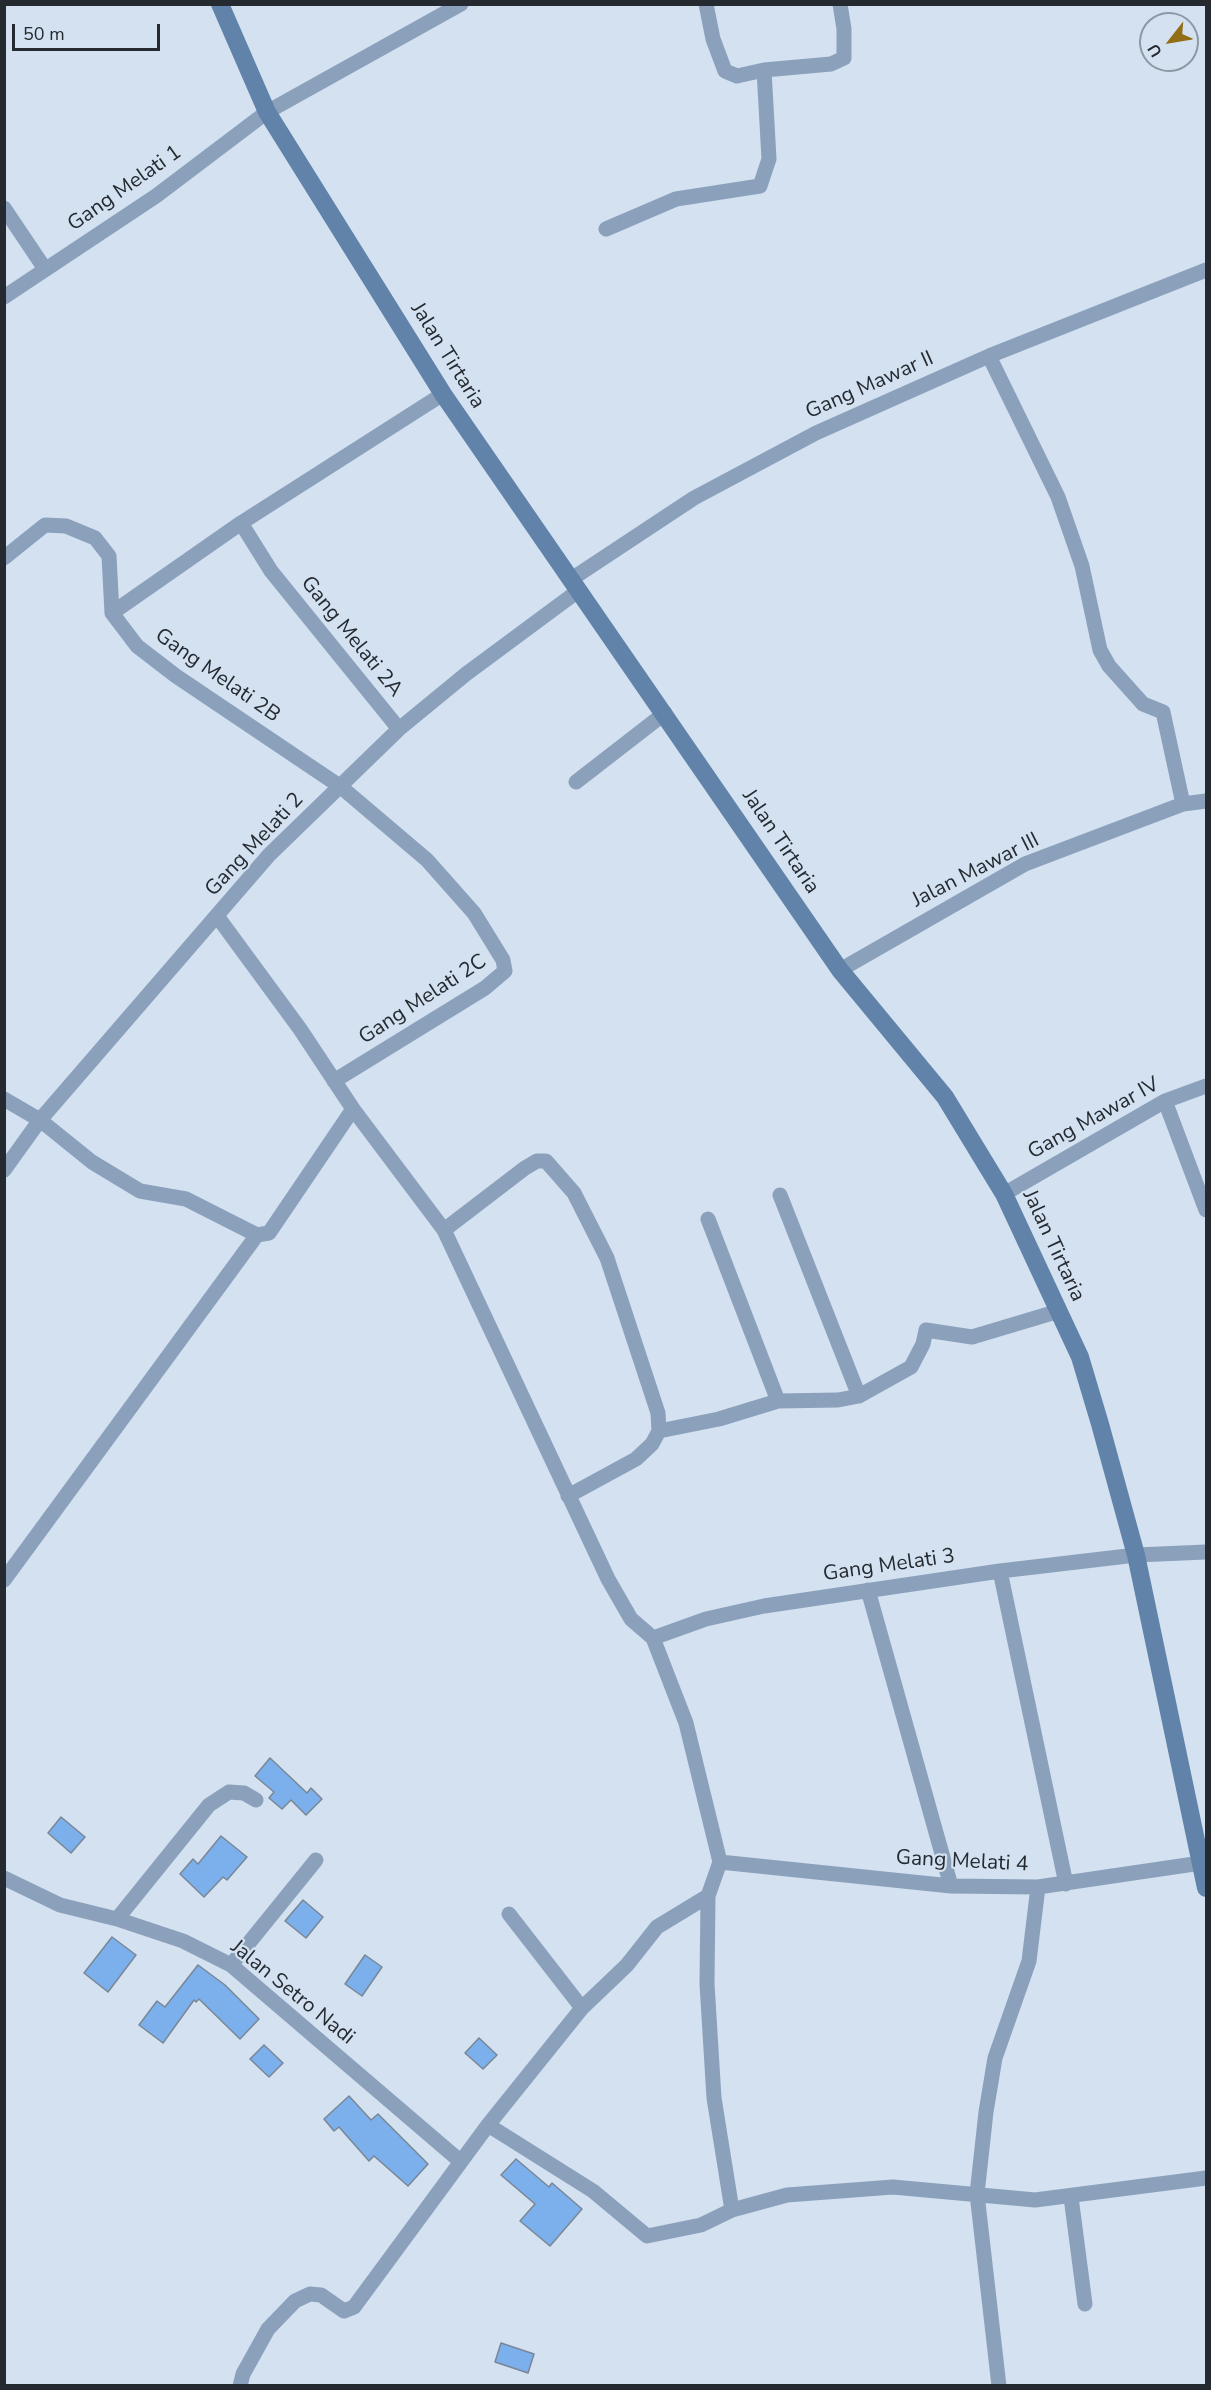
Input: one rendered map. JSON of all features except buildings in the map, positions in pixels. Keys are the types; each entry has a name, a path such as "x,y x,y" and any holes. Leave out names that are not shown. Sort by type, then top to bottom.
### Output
{"street":[{"name":"Jalan Tirtaria","path":"220,4 267,112 443,394 840,970 945,1097 1004,1194 1080,1357 1136,1555 1206,1888"},
{"name":"Gang Melati 1","path":"4,297 156,196 267,112 460,4"},
{"path":"706,4 713,39 725,71 737,76 764,70 831,64 843,58 844,29 840,4"},
{"path":"606,229 676,199 760,186 770,159 764,70"},
{"path":"4,208 45,269"},
{"name":"Gang Mawar II","path":"574,585 694,498 806,438 989,356 1206,270"},
{"path":"989,356 1058,497 1082,566 1100,650 1109,666 1143,704 1163,712 1183,804"},
{"path":"111,613 241,523 443,394"},
{"name":"Gang Melati 2A","path":"241,523 271,571 399,729"},
{"path":"4,558 45,525 66,526 95,538 109,556 111,613"},
{"name":"Gang Melati 2","path":"4,1170 39,1120 269,855 399,729 574,585"},
{"name":"Gang Melati 2B","path":"111,613 137,646 168,670 341,786"},
{"path":"576,782 665,713"},
{"name":"Gang Melati 2C","path":"334,1081 485,988 505,971 503,960 474,913 427,860 341,786"},
{"name":"Jalan Mawar III","path":"840,970 1025,864 1183,804 1206,801"},
{"path":"217,916 300,1029 352,1109 444,1230 608,1579 631,1620 653,1638 686,1723 720,1862 708,1896 707,1984 714,2098 732,2210"},
{"name":"Gang Mawar IV","path":"1004,1194 1165,1101 1206,1086"},
{"path":"4,1099 39,1120 92,1162 140,1191 186,1199 257,1235 268,1233 352,1109"},
{"path":"1165,1101 1206,1210"},
{"path":"444,1230 525,1168 537,1161 546,1161 574,1193 607,1258 658,1413 659,1431 652,1444 636,1459 568,1496"},
{"path":"780,1195 860,1396"},
{"path":"708,1219 778,1401"},
{"path":"4,1580 257,1235"},
{"path":"659,1431 719,1419 778,1401 838,1400 860,1396 911,1367 923,1344 926,1330 972,1337 1059,1311"},
{"name":"Gang Melati 3","path":"653,1638 706,1619 764,1606 1000,1571 1136,1555 1206,1552"},
{"path":"1000,1571 1066,1884"},
{"path":"868,1590 951,1886"},
{"path":"117,1919 209,1805 229,1792 244,1793 256,1800"},
{"path":"231,1965 316,1860"},
{"name":"Gang Melati 4","path":"720,1862 951,1886 1038,1887 1201,1863"},
{"name":"Jalan Setro Nadi","path":"4,1878 60,1905 117,1919 183,1941 231,1965 460,2161"},
{"path":"999,2385 977,2194 986,2112 996,2058 1029,1961 1038,1887"},
{"path":"240,2385 243,2374 268,2329 295,2301 310,2294 321,2295 344,2311 354,2307 460,2161 582,2008 627,1965 657,1927 708,1896"},
{"path":"509,1914 582,2008"},
{"path":"488,2125 593,2192 647,2236 701,2224 732,2210 787,2195 893,2187 1035,2200 1206,2178"},
{"path":"1071,2197 1085,2304"}]}
